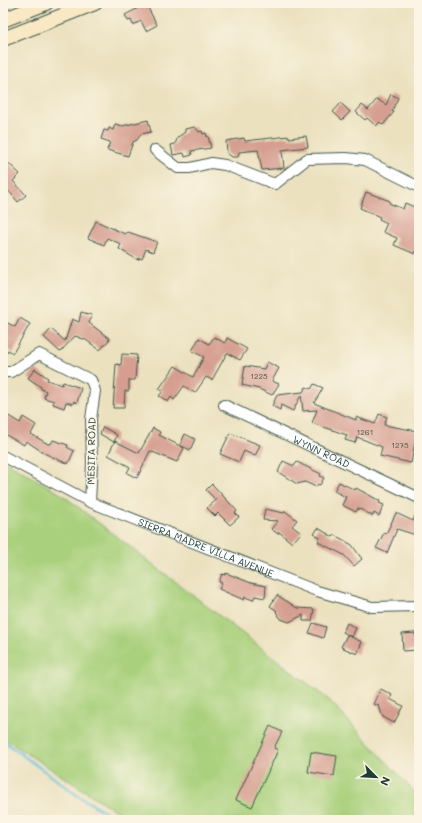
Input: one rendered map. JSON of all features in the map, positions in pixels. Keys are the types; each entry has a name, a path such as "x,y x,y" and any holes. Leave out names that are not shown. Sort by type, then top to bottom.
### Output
{"main road":[{"path":"3,20 46,3"},
{"path":"3,38 95,3"}],"street":[{"path":"155,150 178,168 190,168 211,163 225,166 275,184 307,159 346,158 365,160 419,187"},
{"name":"MESITA ROAD","path":"3,372 11,372 39,354 91,380 95,391 91,419 92,464 90,502"},
{"name":"WYNN ROAD","path":"224,405 419,498"},
{"name":"SIERRA MADRE VILLA AVENUE","path":"3,456 90,502 317,591 372,607 419,606"}],"green space":[{"path":"3,460 61,494 329,700 419,797 419,820 130,820 3,738"}],"building":[{"path":"146,4 157,25 146,31 141,21 133,25 131,20 128,21 125,15"},
{"path":"391,94 398,98 392,111 394,112 383,125 380,122 376,126 367,118 365,120 356,112 362,105 368,110 377,99 386,105"},
{"path":"341,103 350,112 342,120 333,112"},
{"path":"148,120 151,132 141,134 137,140 133,142 128,156 107,150 110,142 101,139 104,130 108,131 109,128 113,130 115,124 122,126"},
{"path":"195,127 199,132 202,131 203,134 206,133 211,148 191,151 192,155 185,157 184,153 173,155 171,145 175,144 178,137 185,132 185,129"},
{"path":"289,136 289,138 306,136 308,147 282,150 284,168 262,170 258,150 239,152 238,157 232,157 227,153 226,141 244,138 245,141"},
{"path":"3,158 20,174 13,181 26,195 18,202 3,184"},
{"path":"366,192 390,201 389,203 403,209 405,203 419,209 419,245 415,254 394,245 397,238 383,232 387,223 379,219 380,217 360,208"},
{"path":"96,221 125,234 128,232 157,242 153,252 146,249 142,259 139,258 138,260 119,249 121,244 107,238 104,245 88,238"},
{"path":"81,312 92,315 89,323 110,339 100,350 86,340 75,336 60,352 44,337 51,329 65,341 72,319 79,322"},
{"path":"20,318 30,324 13,353 8,350 3,358 3,327 6,322 15,327"},
{"path":"214,337 225,343 227,338 247,349 240,360 227,353 212,380 206,377 195,393 184,386 174,400 171,397 168,402 159,396 163,391 159,389 175,366 193,377 204,357 192,351 199,338 209,344"},
{"path":"122,354 137,355 135,380 129,380 129,391 125,391 124,408 113,408 116,364 121,365"},
{"path":"267,362 279,368 272,381 279,384 272,395 259,389 242,385 245,366 264,369"},
{"path":"35,369 48,378 47,380 62,385 63,382 81,388 77,403 74,401 73,404 66,402 64,408 53,404 54,401 44,398 46,391 41,389 41,387 28,378"},
{"path":"314,384 323,388 314,403 356,420 356,417 375,424 379,414 387,417 384,425 417,431 411,463 380,456 382,447 357,437 355,443 345,440 347,435 312,423 317,410 303,411 301,395 293,411 281,405 280,410 272,406 277,395 303,392 306,387 311,389"},
{"path":"7,415 20,423 23,417 36,425 31,434 48,444 51,444 53,440 68,445 67,447 74,451 68,464 46,454 26,441 24,445 6,435 3,432 3,421"},
{"path":"103,427 117,435 114,442 100,434"},
{"path":"153,428 160,432 159,435 184,448 177,462 150,451 137,478 127,473 130,467 108,455 115,441 139,453"},
{"path":"230,433 260,445 255,456 244,451 239,462 220,454"},
{"path":"185,434 195,439 190,450 180,445"},
{"path":"283,461 294,466 297,462 321,474 320,476 324,478 320,485 318,484 316,487 305,482 297,484 278,472"},
{"path":"339,482 355,490 356,488 380,501 379,503 384,505 379,516 374,513 373,516 358,508 356,512 342,505 346,497 334,491"},
{"path":"212,484 237,511 235,513 239,517 230,525 218,513 215,516 207,508 216,500 206,490"},
{"path":"419,506 419,536 397,529 387,553 376,548 384,533 386,534 396,513 413,521"},
{"path":"265,509 284,513 285,511 297,520 292,526 301,533 292,543 279,532 278,534 271,529 278,521 263,520"},
{"path":"318,528 333,537 335,535 352,545 362,559 354,566 344,555 318,542 320,538 314,534"},
{"path":"226,573 251,583 266,586 265,598 255,596 253,600 245,597 244,600 219,589 222,583 219,582 222,574 225,575"},
{"path":"277,595 297,608 314,609 312,621 303,621 303,615 289,622 281,619 276,612 277,611 270,606"},
{"path":"313,623 326,627 323,638 309,633"},
{"path":"347,623 356,628 352,637 343,632"},
{"path":"415,633 415,635 419,635 419,650 403,651 402,634"},
{"path":"347,635 362,642 357,654 341,647"},
{"path":"381,689 392,695 390,699 403,706 394,723 383,717 379,706 374,704"},
{"path":"270,726 282,732 274,748 278,750 252,807 236,800"},
{"path":"311,752 337,756 334,776 308,772"}],"waterway":[{"path":"3,741 80,797 119,820"}]}
